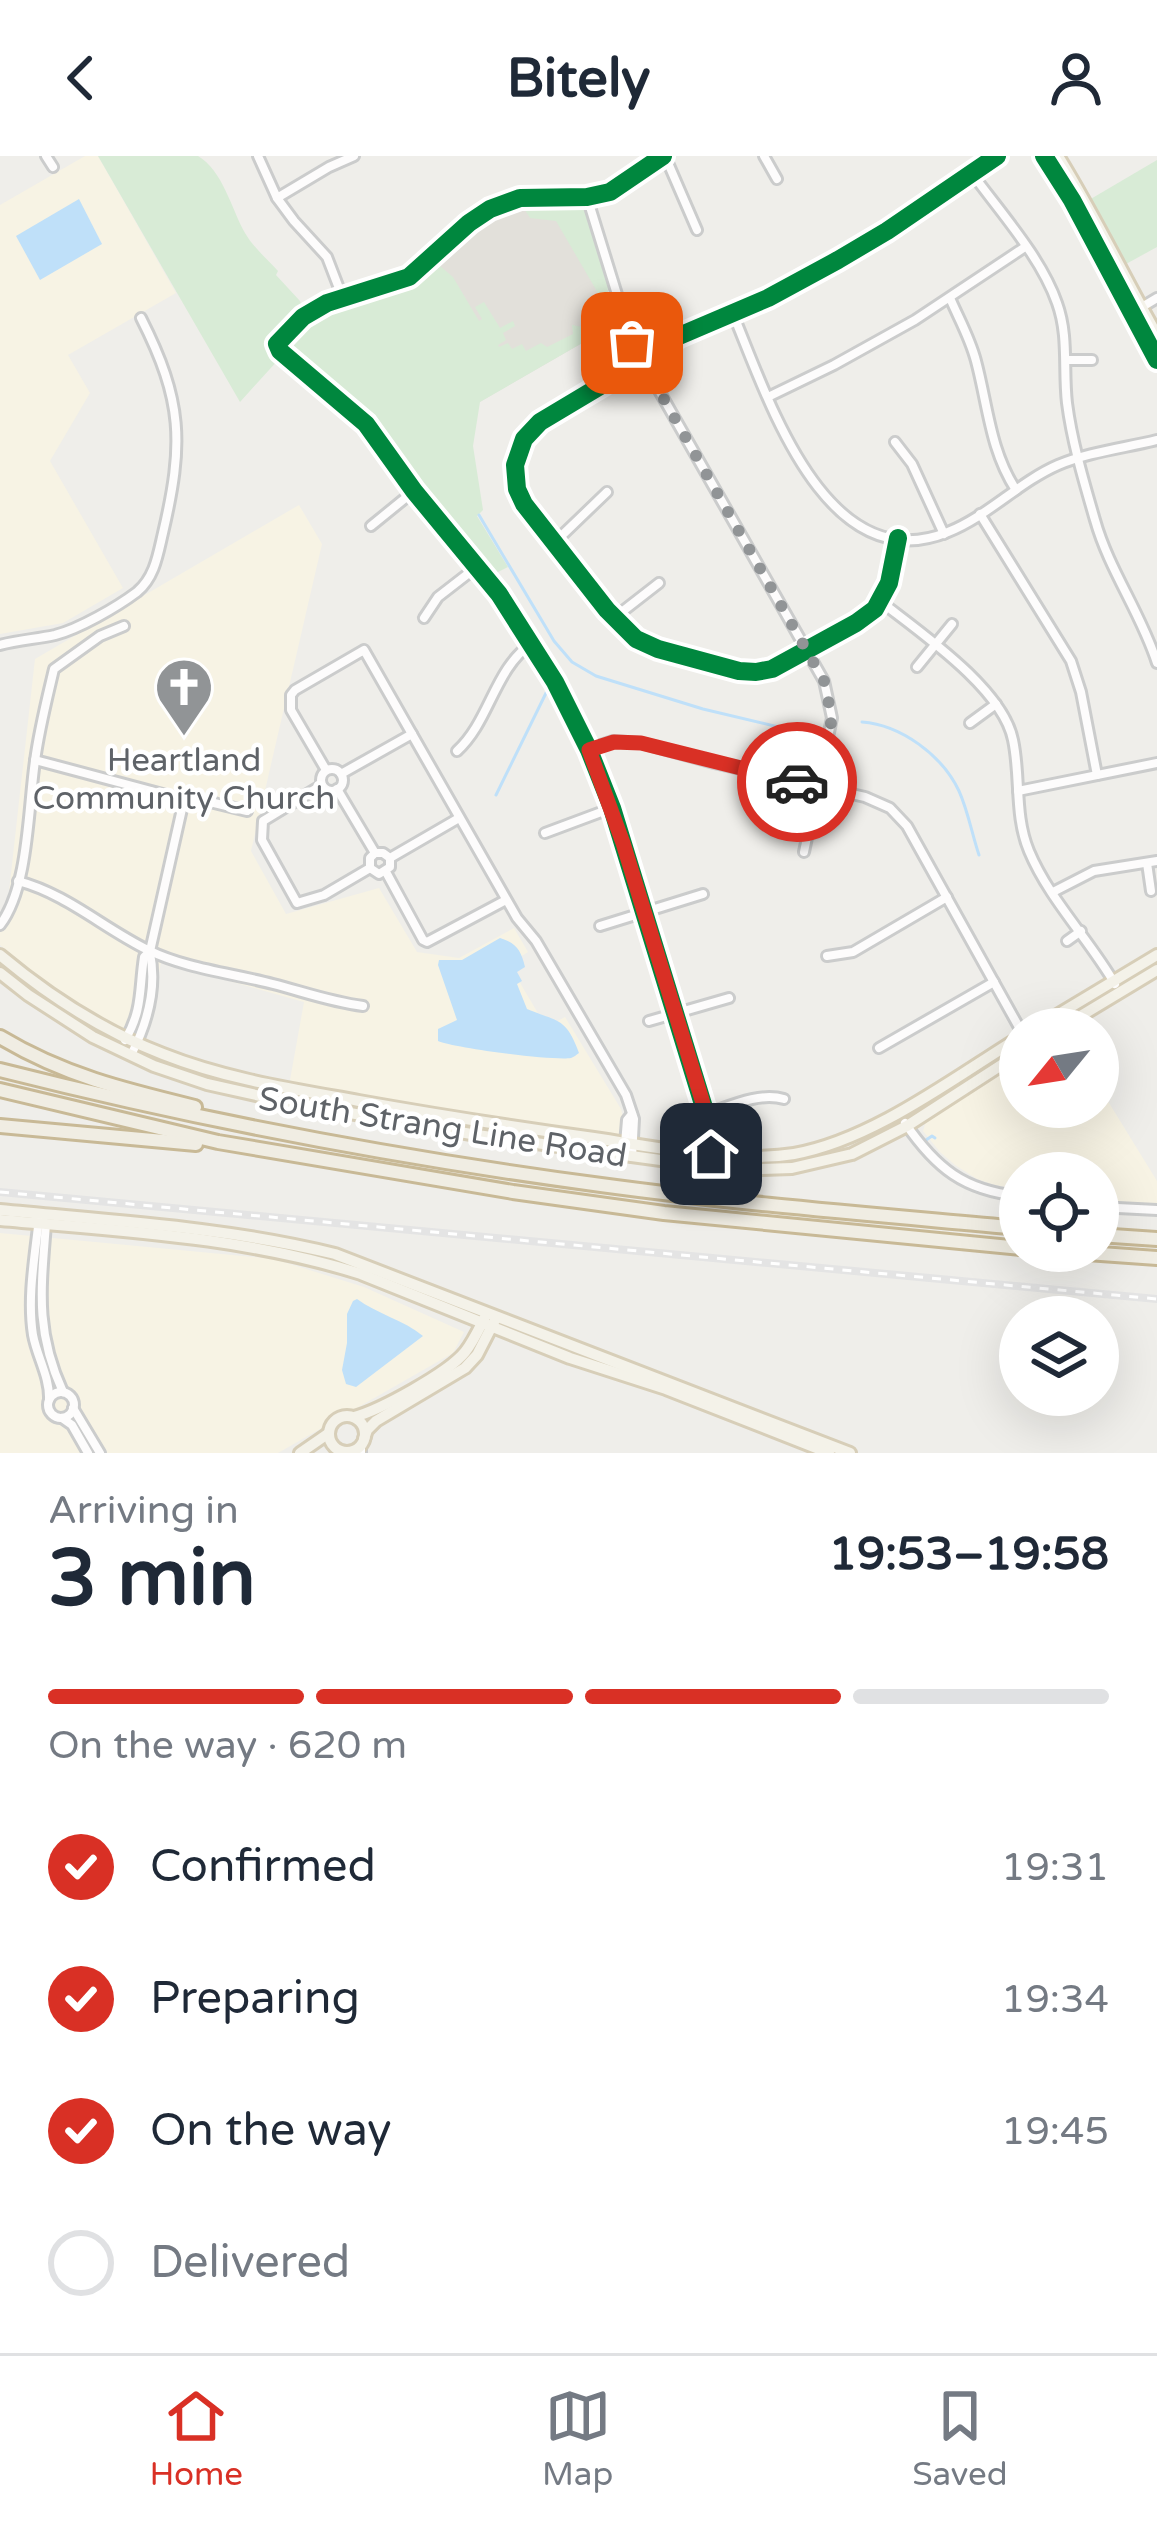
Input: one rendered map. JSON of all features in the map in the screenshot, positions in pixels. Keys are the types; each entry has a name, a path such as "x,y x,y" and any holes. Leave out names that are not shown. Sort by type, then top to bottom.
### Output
{"highway":[{"path":"0,1037 101,1084 233,1116 243,1125"},
{"path":"0,1070 243,1125 444,1162 604,1186 999,1226"},
{"path":"0,1090 218,1142 420,1178 643,1210 999,1246"},
{"path":"0,1126 205,1146 218,1142"},
{"path":"1119,1236 1157,1239"},
{"path":"1119,1255 1157,1258"}],"main road":[{"path":"1044,156 1136,311 1157,334"},
{"path":"1058,156 1094,215 1157,360"},
{"name":"South Strang Line Road","path":"0,955 128,1047"},
{"path":"1087,1008 1157,955"},
{"path":"1075,1008 1157,970"},
{"name":"South Strang Line Road","path":"0,973 69,1023 128,1047 211,1071 628,1150 772,1170 853,1154 907,1126 999,1067"},
{"name":"South Strang Line Road","path":"710,1160 773,1156 847,1139 999,1046"},
{"path":"0,1210 257,1248 362,1274 490,1319 570,1358 666,1389 829,1453"},
{"path":"0,1220 43,1219"},
{"path":"300,1453 328,1433 338,1418 371,1412 448,1368 490,1319"},
{"path":"362,1446 376,1421 465,1368 477,1355 490,1319"},
{"path":"354,1417 362,1424 362,1446"},
{"path":"328,1433 331,1444 343,1452"},
{"path":"796,1441 850,1453"},
{"path":"320,1453 362,1446"}],"street":[{"path":"46,156 53,167"},
{"path":"258,156 277,198 327,257 342,296"},
{"path":"277,198 354,156"},
{"path":"697,230 664,156 610,192 505,202 470,223 410,277 342,296 303,317 277,344 366,424 478,566 555,682 612,808 706,1114 710,1160"},
{"path":"764,156 777,179"},
{"path":"898,538 890,583 869,615 772,669 739,671 647,645 614,618 520,496 515,472 520,446 540,422 688,332 788,288 871,241 998,156"},
{"path":"971,172 1050,284 1058,305 1066,338 1067,401 1101,539 1157,663"},
{"path":"587,197 627,332 824,681 832,718 805,852"},
{"path":"768,397 867,347 1025,247"},
{"path":"950,298 976,362 999,458 1016,490"},
{"path":"1136,311 1157,298"},
{"path":"733,314 784,434 812,482 845,516 898,538 944,534 1056,466 1156,443"},
{"path":"0,645 57,634 87,622 137,592 156,563 176,478 178,441 169,384 141,318"},
{"path":"1066,360 1091,360"},
{"path":"895,442 912,464 944,534"},
{"path":"371,526 415,491"},
{"path":"554,543 607,492"},
{"path":"980,514 1071,661 1082,692 1097,776"},
{"path":"424,617 438,597 478,566"},
{"path":"614,618 659,584"},
{"path":"880,602 984,688 996,704 1012,735 1020,818 1028,848 1117,986"},
{"path":"917,668 952,624"},
{"path":"0,925 12,906 25,850 35,760 54,668 100,636 124,626"},
{"path":"457,752 475,729 510,663 532,644"},
{"path":"326,770 291,710 291,695 364,650 506,900 536,941 626,1095 634,1119 628,1150"},
{"path":"970,723 996,704"},
{"path":"341,774 412,734"},
{"path":"589,750 614,742 641,743 874,800 896,813 1007,1008"},
{"path":"35,760 184,800 247,811"},
{"path":"1018,791 1157,764"},
{"path":"326,770 341,774 338,789 322,785 326,770"},
{"path":"322,785 263,821 262,840 297,903 324,895 370,868"},
{"path":"338,789 375,853"},
{"path":"128,1047 151,1005 150,951 184,800"},
{"path":"545,832 612,808"},
{"path":"389,858 459,817"},
{"path":"375,853 389,858 386,872 375,873 370,868 375,853"},
{"path":"1053,892 1094,871 1152,862 1151,891"},
{"path":"386,872 428,942 506,900"},
{"path":"18,880 74,904 150,951 329,1002 362,1006"},
{"path":"600,926 703,895"},
{"path":"827,956 853,952 947,897"},
{"path":"1067,940 1081,931"},
{"path":"879,1048 994,982"},
{"path":"649,1021 729,998"},
{"path":"706,1114 757,1098 784,1099"},
{"path":"898,1111 939,1165 959,1179 999,1193"},
{"path":"1119,1208 1157,1210"},
{"path":"43,1219 42,1327 50,1364 100,1453"},
{"path":"43,1219 32,1329 48,1383 50,1412 70,1422 88,1453"},
{"path":"49,1400 63,1392"},
{"path":"61,1418 73,1408"}],"shaded area":[{"path":"85,156 98,156 176,293 68,355 90,393 50,461 123,588 63,623 0,634 0,205"},
{"path":"527,204 584,207 617,323 445,422 388,295 405,291 432,274 494,217"},
{"path":"299,505 322,544 251,851 286,914 379,888 417,952 459,958 514,928 528,952 509,964 546,1027 565,1017 621,1109 628,1137 297,1084 290,1080 304,1002 161,962 147,1036 140,1038 59,993 0,945 35,659"},
{"path":"999,1073 999,1128 1119,1128 1119,1119 1157,1181 1157,1206 1119,1203 1119,1152 999,1152 999,1186 977,1179 940,1152 923,1131 927,1118"},
{"path":"0,1233 274,1259 364,1287 464,1332 453,1353 278,1453 0,1453"}],"green space":[{"path":"98,156 198,156 220,180 248,238 300,301 303,311 269,342 271,353 279,359 240,402"},
{"path":"1157,160 1157,247 1126,264 1089,200"},
{"path":"533,201 584,207 612,292 612,296 607,288 608,302 599,305 602,300 556,221 530,218 525,210"},
{"path":"440,266 453,277 479,321 475,307 484,302 500,328 513,321 515,326 503,333 506,340 499,347 508,343 512,349 522,344 526,351 573,334 572,325 587,328 603,318 615,322 480,402 473,446 483,510 477,516 508,567 492,575 417,486 381,433 286,346 298,329 324,311 338,304 341,307 341,303 390,291 357,300 405,291"}],"water":[{"path":"79,199 102,244 40,280 16,236"},
{"path":"500,938 522,956 525,967 517,972 522,981 517,984 527,1009 565,1027 579,1053 574,1057 526,1056 438,1041 438,1029 457,1020 439,960 462,960"},
{"path":"357,1299 423,1336 356,1387 346,1384 342,1370 347,1314"}],"waterway":[{"path":"479,515 554,641 572,662 596,676 791,730"},
{"path":"496,795 548,689"},
{"path":"862,722 905,736 942,765 962,799 979,855"},
{"path":"926,1140 935,1138"}],"railway":[{"path":"0,1192 1157,1299"}],"cycle path":[{"path":"663,156 610,192 520,198 490,209 409,277 327,303 303,317 277,344 366,424 499,594 555,682 612,808 706,1114 709,1167"},
{"path":"898,538 889,583 875,609 772,669 739,671 636,639 607,610 524,504 515,465 524,439 540,422 679,336 768,298 838,260 997,156"},
{"path":"1044,156 1157,360"}],"way so far":[{"path":"632,343 824,681 832,718 818,787 797,782"}],"place":[{"name":"Heartland Community Church","path":"184,738"}],"route":[{"path":"711,1154 702,1100 623,843 589,750 604,743 641,743 797,782"}]}
